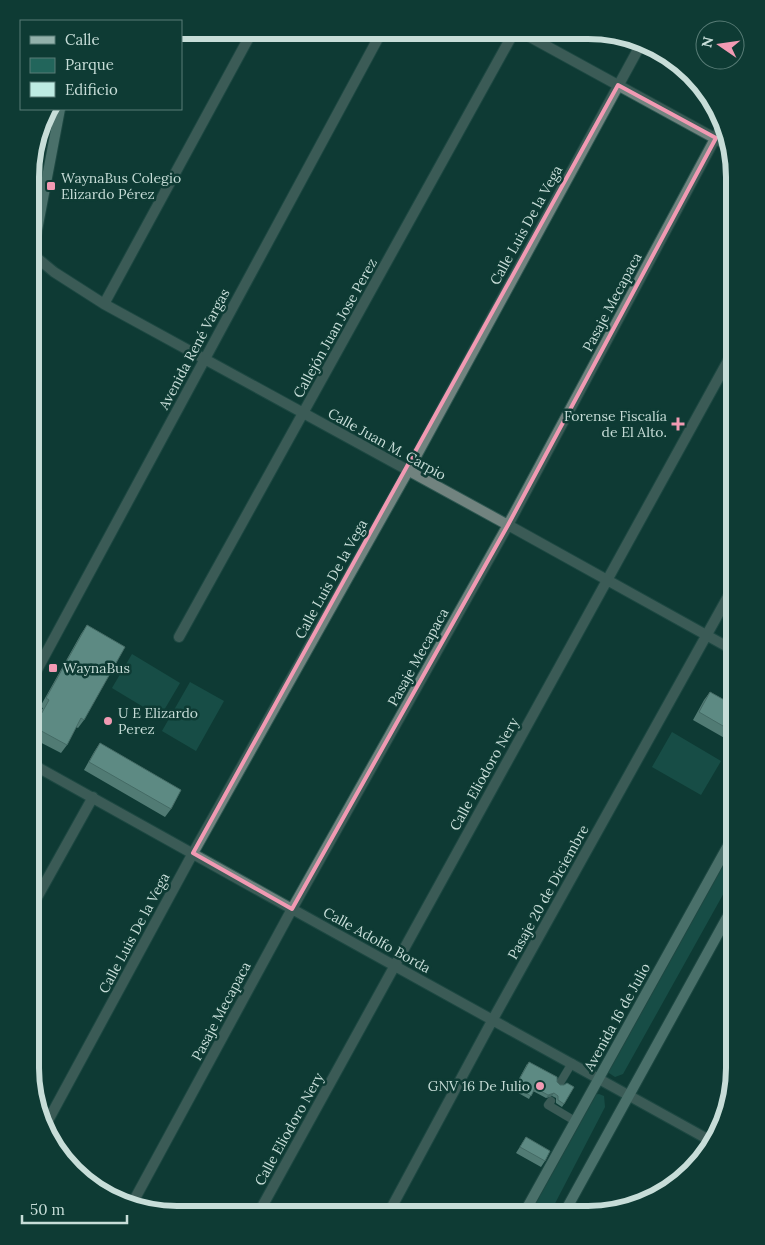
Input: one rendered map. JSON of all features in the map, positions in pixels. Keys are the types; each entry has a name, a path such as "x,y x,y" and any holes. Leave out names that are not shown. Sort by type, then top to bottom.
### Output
{"main road":[{"path":"39,220 60,110"},
{"name":"Avenida 16 de Julio","path":"528,1206 726,849"},
{"path":"568,1206 726,919"}],"street":[{"path":"104,304 248,39"},
{"name":"Avenida René Vargas","path":"39,664 378,39"},
{"name":"Callejón Juan Jose Perez","path":"179,637 510,39"},
{"path":"533,39 722,142"},
{"name":"Calle Luis De la Vega","path":"49,1120 193,853 408,470 639,48"},
{"name":"Pasaje Mecapaca","path":"134,1200 292,909 508,525 719,132"},
{"name":"Calle Juan M. Carpio","path":"39,262 104,304 204,360 408,470 726,646"},
{"name":"Calle Eliodoro Nery","path":"262,1206 726,364"},
{"name":"Pasaje 20 de Diciembre","path":"392,1206 493,1019 726,600"},
{"name":"Calle Adolfo Borda","path":"39,768 707,1138"},
{"path":"39,894 93,797"}],"lane":[{"path":"560,1083 572,1064"},
{"path":"551,1101 548,1105 575,1121"}],"highlighted area":[{"path":"618,85 716,138 508,525 292,909 193,853"}],"green space":[{"path":"132,654 180,683 160,717 112,688"},
{"path":"190,682 224,701 196,751 162,731"},
{"path":"672,732 721,761 701,795 652,767"},
{"path":"726,854 726,889 623,1074 615,1077 609,1073 608,1069"},
{"path":"599,1094 604,1096 605,1107 554,1206 531,1206 592,1095"}],"building":[{"path":"87,625 125,647 84,720 81,718 67,745 39,730 39,718 49,700 46,698"},
{"path":"710,692 726,701 726,728 699,712"},
{"path":"100,743 181,790 171,809 89,762"},
{"name":"GNV 16 De Julio","path":"529,1062 557,1077 557,1082 560,1085 567,1083 574,1087 564,1104 558,1100 558,1096 554,1093 548,1095 535,1088 531,1096 515,1087"},
{"path":"526,1137 550,1151 545,1161 520,1147"}],"place":[{"name":"WaynaBus Colegio Elizardo Pérez","path":"51,186"},
{"name":"Forense Fiscalía de El Alto.","path":"678,424"},
{"name":"WaynaBus","path":"53,668"},
{"name":"U E Elizardo Perez","path":"108,721"},
{"name":"GNV 16 De Julio","path":"540,1086"}]}
